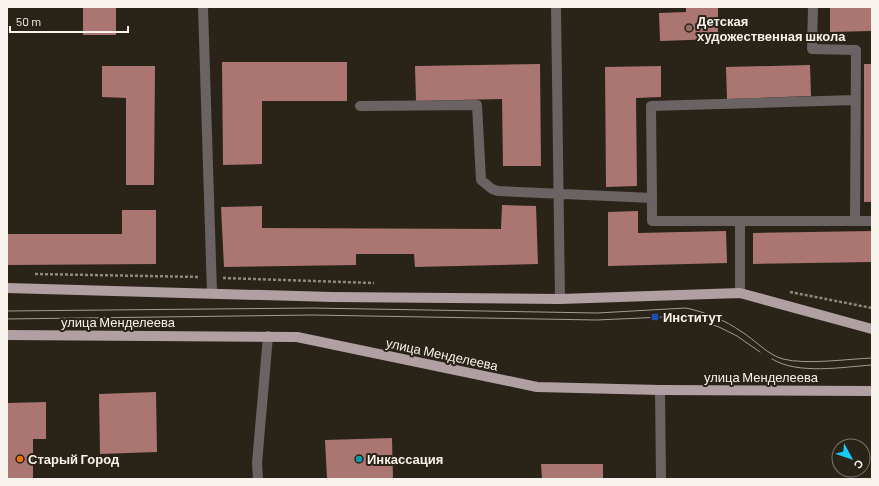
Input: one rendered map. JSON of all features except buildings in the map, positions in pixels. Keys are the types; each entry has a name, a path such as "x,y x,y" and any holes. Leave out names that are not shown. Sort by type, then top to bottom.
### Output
{"main road":[{"path":"7,288 332,297 560,299 740,293 872,329"},
{"name":"улица Менделеева","path":"7,335 297,337 537,387 660,390 872,391"}],"street":[{"path":"203,7 212,293"},
{"path":"556,7 560,258"},
{"path":"556,7 560,299"},
{"path":"813,7 812,50 856,50 855,221"},
{"path":"856,100 651,106 652,221 872,221"},
{"path":"360,106 477,105 481,180 486,185 498,191 652,198"},
{"path":"740,221 740,293"},
{"path":"258,479 257,463 268,336"},
{"path":"660,390 661,479"}],"tram line":[{"path":"7,311 312,308 597,313 686,308 708,314 722,320 747,335 772,354 783,359 815,362 872,358"},
{"path":"7,319 312,315 597,320 685,316 719,327 737,336 760,352"},
{"path":"772,359 794,367 820,369 872,365"}],"place":[{"name":"Детская художественная школа","path":"689,28"},
{"name":"Институт","path":"655,317"},
{"name":"Старый Город","path":"20,459"},
{"name":"Инкассация","path":"359,459"}]}
